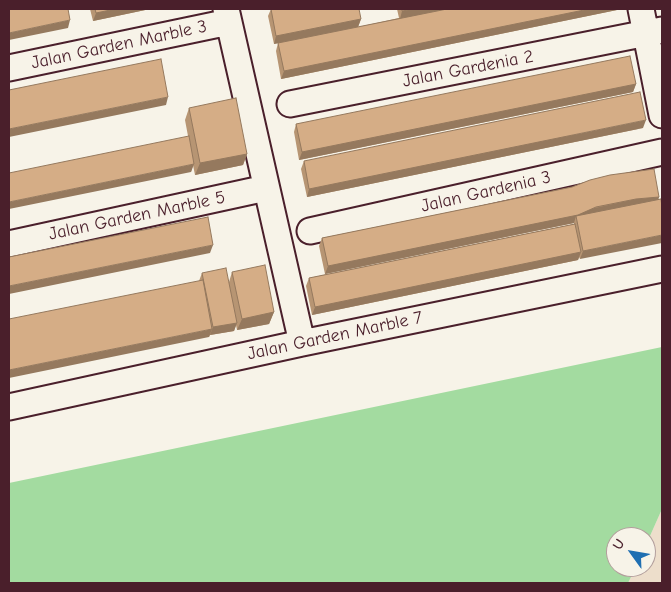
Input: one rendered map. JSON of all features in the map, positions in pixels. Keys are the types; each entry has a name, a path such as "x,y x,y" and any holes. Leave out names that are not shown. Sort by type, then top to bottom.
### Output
{"street":[{"path":"641,9 654,32 662,115"},
{"path":"227,16 302,342"},
{"name":"Jalan Garden Marble 3","path":"9,68 227,16"},
{"name":"Jalan Gardenia 2","path":"290,104 654,32"},
{"name":"Jalan Gardenia 3","path":"310,231 662,152"},
{"name":"Jalan Garden Marble 5","path":"9,244 266,188"},
{"name":"Jalan Garden Marble 7","path":"9,406 302,342 662,268"}],"shaded area":[{"path":"662,509 662,583 628,583 631,577 656,577 656,527 654,527"}],"green space":[{"path":"662,347 662,509 654,527 606,527 606,577 631,577 628,583 9,583 9,483"}],"building":[{"path":"9,9 68,9 70,20 9,33"},
{"path":"95,9 115,9 96,13"},
{"path":"271,9 359,9 361,19 276,36"},
{"path":"447,9 589,9 284,71 278,43"},
{"path":"630,56 636,84 302,152 296,124"},
{"path":"161,59 168,97 9,129 9,90"},
{"path":"640,92 646,120 309,189 304,161"},
{"path":"236,98 247,154 200,163 189,108"},
{"path":"189,136 194,164 9,202 9,173"},
{"path":"654,169 659,197 636,199 596,207 578,215 328,266 322,238 572,187 610,175"},
{"path":"661,199 662,235 583,251 576,216"},
{"path":"208,217 213,245 9,286 9,257"},
{"path":"575,224 581,252 315,307 309,278"},
{"path":"265,265 274,312 242,319 232,272"},
{"path":"226,268 237,323 213,327 202,273"},
{"path":"203,280 212,329 9,370 9,319"}]}
